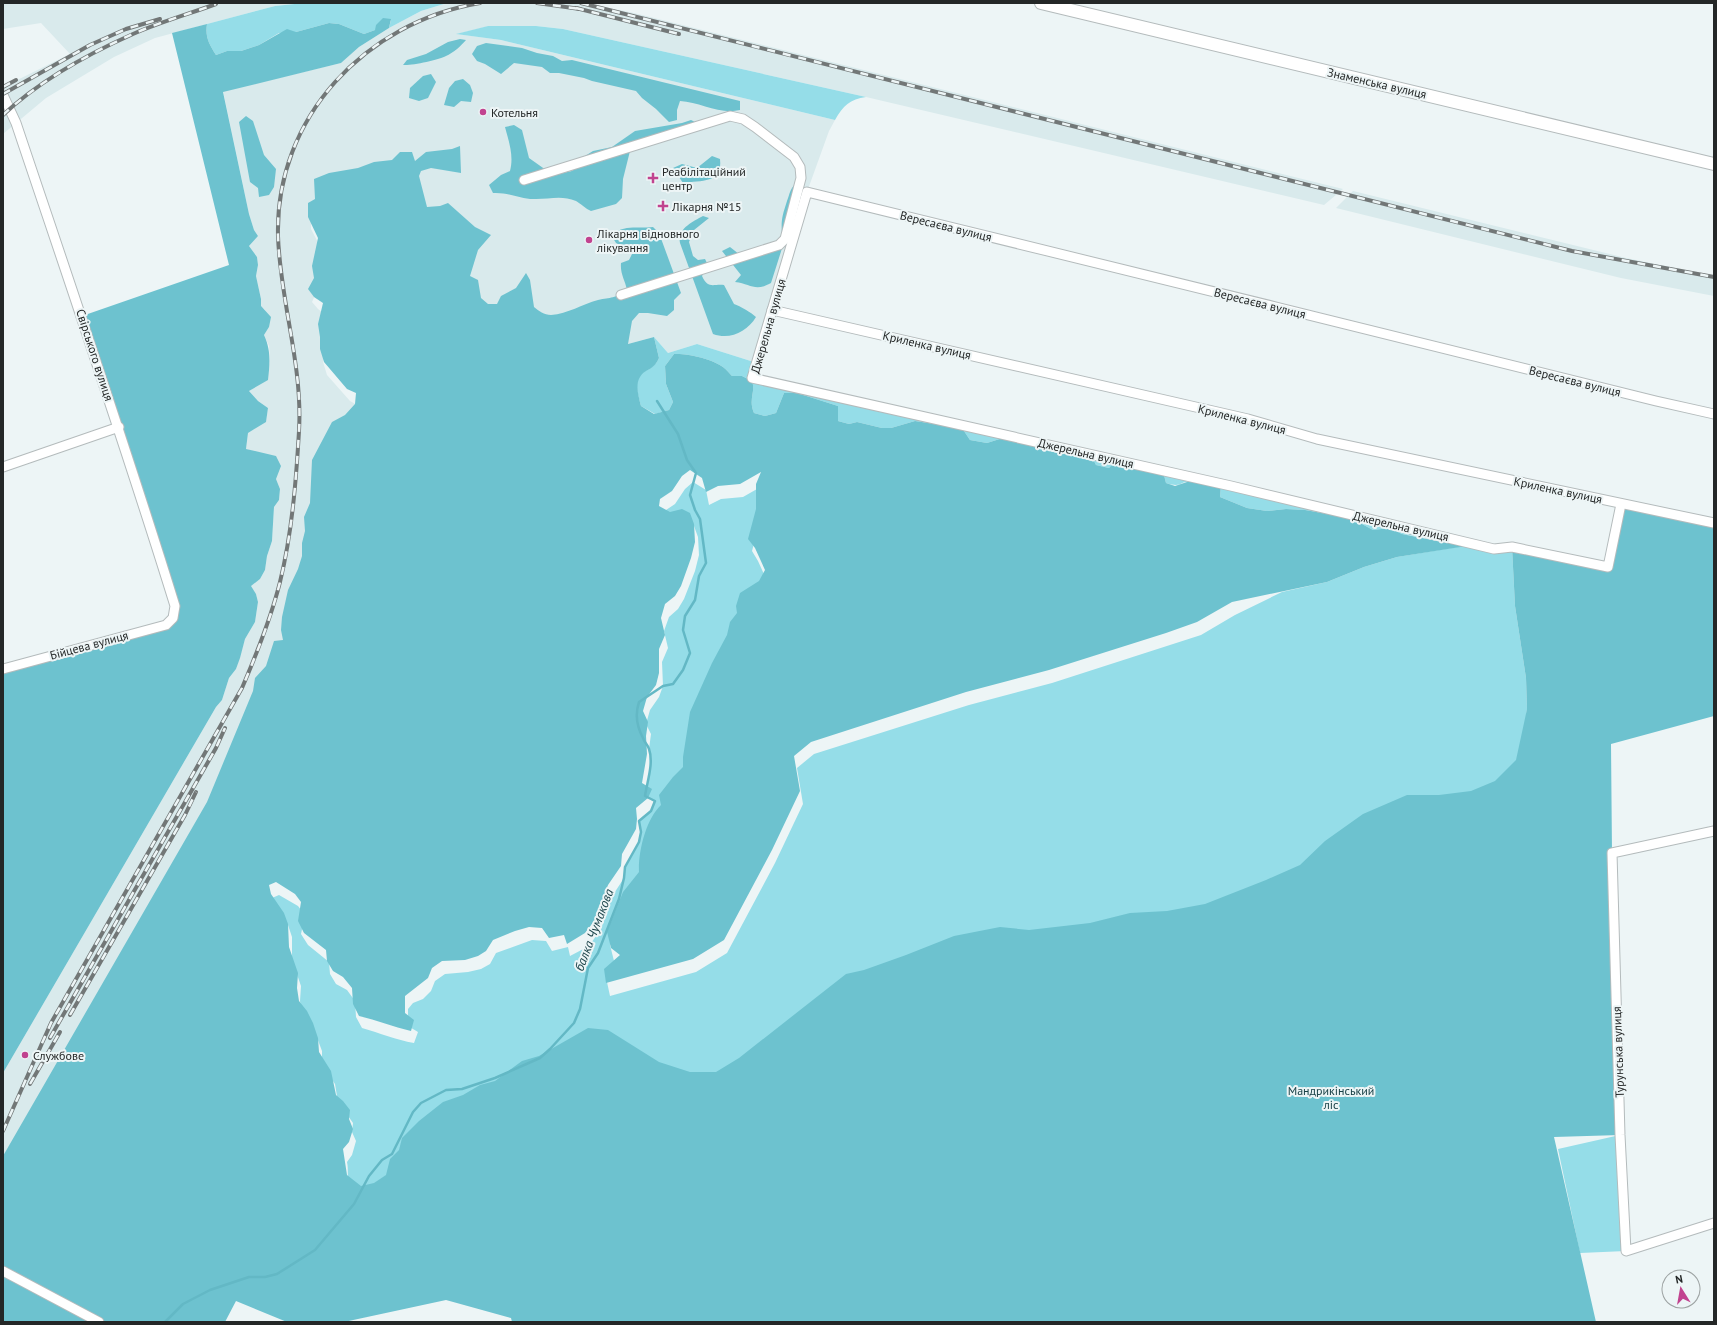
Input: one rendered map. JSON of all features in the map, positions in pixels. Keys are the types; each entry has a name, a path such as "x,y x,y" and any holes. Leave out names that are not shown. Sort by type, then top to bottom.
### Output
{"main road":[{"name":"Знаменська вулиця","path":"1041,3 1714,164"}],"street":[{"name":"Свірського вулиця","path":"3,95 16,123 118,427 175,606 173,618"},
{"path":"524,180 730,116 743,119 794,157 800,167 801,178 785,239 779,245 621,295"},
{"name":"Джерельна вулиця","path":"807,192 752,378 1224,484 1494,549 1512,547 1608,567 1621,504"},
{"name":"Вересаєва вулиця","path":"807,192 1714,414"},
{"path":"779,245 784,268"},
{"name":"Криленка вулиця","path":"772,310 1248,419 1317,439 1714,523"},
{"path":"3,467 118,427"},
{"name":"Бійцева вулиця","path":"3,669 166,625 173,618"},
{"name":"Турунська вулиця","path":"1714,831 1612,853 1620,1135 1626,1252 1714,1223"},
{"path":"3,1271 99,1322"}],"shaded area":[{"path":"3,3 304,3 275,6 155,38 114,57 46,98 3,134 3,87 70,54 41,23 3,29"},
{"path":"304,3 447,3 421,11 389,28 391,20 375,30 364,34 339,24 329,23 296,32 279,33 259,45 241,51 227,51 216,55 207,37 207,24 275,6"},
{"path":"447,3 585,3 634,13 1343,189 1324,205 866,97 563,29 536,26 489,26 457,34 501,40 835,120 829,131 807,192 757,363 697,344 668,353 654,337 628,344 555,344 311,216 311,229 322,250 317,291 312,302 327,316 323,362 327,375 350,401 359,406 313,503 284,643 210,815 3,1159 3,1073 216,707 222,700 229,678 236,669 245,639 255,622 258,602 256,594 250,586 260,579 265,570 267,556 272,541 274,507 279,500 280,489 276,479 258,453 246,449 248,433 266,421 268,408 258,401 249,391 268,379 270,361 269,346 264,335 269,327 265,310 261,307 261,299 256,276 258,265 257,257 249,246 258,236 254,230 249,214 223,91 341,63 359,47 389,28 421,11"},
{"path":"488,26 536,26 563,29 866,97 851,101 841,111 835,120 501,40 456,34"},
{"path":"1353,191 1626,258 1714,276 1714,296 1621,278 1336,208"},
{"path":"654,337 668,353 697,344 757,363 752,378 1231,486 1494,549 1512,547 1515,606 1526,678 1527,709 1519,773 1498,794 1475,804 1443,808 1411,808 1366,826 1328,854 1304,878 1208,917 1170,923 1133,925 1093,936 1033,943 1004,939 957,948 909,968 849,987 743,1070 719,1085 693,1085 662,1075 611,1043 591,1041 542,1068 525,1074 498,1093 484,1098 466,1108 446,1115 405,1151 402,1163 394,1172 389,1188 377,1196 364,1198 352,1189 349,1185 348,1179 347,1162 352,1155 356,1141 352,1132 353,1123 346,1113 339,1108 335,1084 322,1065 322,1051 316,1035 311,1023 302,1014 300,1001 301,986 292,960 292,937 288,925 274,907 272,898 279,895 298,906 305,915 301,934 308,945 329,962 330,974 336,984 347,990 355,1001 356,1017 362,1028 407,1042 414,1043 418,1032 408,1026 408,1009 413,1003 423,999 431,991 435,981 445,974 481,969 490,964 496,953 532,940 546,941 552,951 568,947 570,956 589,946 601,929 611,898 624,878 625,867 639,842 641,832 639,821 651,811 655,802 645,796 650,767 649,749 651,734 646,724 650,710 659,697 663,686 662,662 668,648 664,631 669,617 678,609 684,599 695,571 699,555 698,537 694,526 686,522 673,524 663,519 663,512 675,504 685,489 693,482 706,490 709,505 721,499 743,497 764,485 760,497 760,521 752,551 768,583 762,594 743,606 740,626 734,635 731,648 715,675 694,725 686,770 687,780 676,789 663,808 665,818 651,840 643,868 642,885 626,905 610,945 614,961 623,968 607,982 610,996 696,972 727,953 775,863 803,804 797,768 814,754 969,705 1052,683 1201,635 1235,615 1282,592 1327,582 1364,567 1397,557 1469,545 1402,534 1390,528 1373,530 1351,518 1305,510 1286,509 1267,511 1247,508 1220,497 1221,485 1195,481 1178,485 1166,483 1164,475 1115,461 1109,468 1096,465 1092,457 1038,445 1009,436 987,443 970,440 962,428 915,421 891,428 882,428 857,422 849,424 838,421 838,406 797,393 784,393 776,413 765,416 754,413 752,408 752,381 742,376 732,376 719,364 707,359 693,356 674,354 665,366 666,384 673,402 669,410 655,414 641,406 637,387 638,378 641,374 653,366 659,358"},
{"path":"1620,1135 1626,1251 1580,1253 1558,1149"}],"green space":[{"path":"383,18 391,19 389,28 359,47 341,63 223,92 249,214 254,230 258,236 249,246 257,257 258,265 256,276 261,306 271,317 269,327 264,335 268,346 269,357 268,380 249,391 258,401 268,408 266,422 248,433 246,449 276,456 281,466 276,479 280,489 279,500 274,507 272,541 267,556 265,570 260,579 251,586 256,594 258,602 255,622 245,639 236,669 229,678 222,700 216,707 3,1073 3,669 166,625 175,606 82,316 229,265 172,33 207,24 208,40 216,55 227,51 241,51 259,45 287,29 296,32 329,23 339,24 364,34 375,30 376,25"},
{"path":"460,39 466,40 457,49 446,56 412,65 403,65 407,60 426,54 448,42"},
{"path":"486,43 522,48 553,56 562,61 572,60 740,101 740,110 718,110 680,101 677,110 677,120 669,122 636,91 584,78 559,73 550,73 542,67 514,63 501,74 477,61 472,54 477,46"},
{"path":"431,74 436,82 428,98 419,101 409,98 410,88 423,76"},
{"path":"463,79 470,85 473,93 471,102 461,101 454,107 444,105 449,88 455,81"},
{"path":"246,116 253,121 264,155 276,169 274,187 269,195 259,197 258,188 250,182 239,122"},
{"path":"691,120 699,124 632,143 623,179 622,198 616,204 591,211 576,201 566,198 531,199 493,193 489,185 501,175 510,171 511,154 505,127 514,125 522,130 529,158 553,175 572,171 585,156 593,151 612,147 635,131 682,123"},
{"name":"Мандрикінський ліс","path":"460,146 461,173 431,168 421,171 419,176 427,207 440,206 448,203 475,227 491,235 478,250 470,276 478,280 481,298 488,304 497,304 501,296 516,288 526,273 530,280 534,307 546,314 551,315 563,313 598,300 616,296 627,290 622,274 621,263 629,260 633,252 616,243 611,235 626,228 653,227 659,233 681,293 674,300 674,310 667,316 639,313 632,321 628,344 654,337 659,358 654,366 642,374 639,378 638,387 641,406 654,414 669,410 673,402 666,384 665,366 674,354 693,356 707,359 719,364 732,376 742,376 752,381 752,408 754,413 765,416 776,413 784,393 797,393 838,406 838,421 849,424 857,422 882,428 891,428 915,421 962,428 970,440 987,443 1009,436 1092,457 1096,465 1109,468 1115,461 1164,475 1166,483 1175,486 1190,481 1221,485 1220,497 1247,508 1267,511 1286,509 1305,510 1351,518 1373,530 1390,528 1402,534 1442,542 1473,545 1397,557 1364,567 1327,582 1232,602 1197,622 1166,633 1049,670 966,692 811,742 794,756 800,791 772,850 724,940 693,959 606,983 604,969 620,955 611,948 607,932 623,892 639,872 640,855 644,836 651,819 661,805 659,795 683,767 683,757 690,712 712,663 727,635 730,622 737,613 736,606 740,593 759,581 765,570 755,548 748,539 756,509 756,484 761,472 740,484 718,486 706,492 702,478 690,470 682,476 672,491 660,499 659,506 670,512 682,509 690,513 694,524 695,542 681,586 675,596 665,604 661,618 665,635 659,649 659,673 656,685 647,697 643,711 648,722 646,736 647,754 642,783 652,789 648,798 636,808 636,829 622,854 621,866 608,885 598,916 585,933 567,944 564,935 549,938 542,928 529,927 493,940 486,951 478,956 465,960 442,961 432,968 428,978 405,996 405,1013 414,1020 411,1031 359,1016 353,1004 352,988 343,977 333,971 327,961 326,950 304,933 298,921 301,902 295,894 276,882 269,885 271,894 284,913 288,924 289,947 298,973 297,988 299,1001 307,1011 313,1023 318,1038 319,1052 331,1071 336,1095 350,1110 349,1119 353,1129 349,1142 343,1149 347,1175 361,1186 374,1183 386,1175 390,1159 399,1150 402,1138 419,1121 443,1102 463,1095 480,1085 495,1081 522,1061 539,1056 588,1028 608,1030 659,1062 690,1072 716,1072 739,1058 846,974 864,970 954,936 1000,927 1029,930 1090,923 1130,913 1167,911 1205,904 1300,865 1325,841 1363,814 1407,795 1439,795 1471,791 1495,781 1516,760 1527,709 1526,678 1515,606 1512,547 1608,567 1622,504 1714,524 1714,716 1611,744 1612,853 1620,1135 1554,1137 1596,1322 512,1322 511,1318 446,1300 344,1322 287,1322 236,1301 225,1322 3,1322 3,1156 207,802 253,691 255,678 266,666 274,641 283,640 281,630 282,617 288,590 298,569 302,556 302,543 305,531 304,517 310,503 312,460 332,422 345,415 355,404 356,393 347,389 324,362 320,349 318,324 323,303 314,297 308,289 314,278 312,266 318,238 308,217 308,203 315,199 314,179 329,173 358,168 374,162 392,160 400,152 412,152 415,161 426,152 452,149"},
{"path":"712,156 720,159 718,173 714,177 703,181 683,183 673,168 682,164 697,168"},
{"path":"796,183 785,239 771,283 766,286 753,287 735,282 741,275 722,251 730,247 744,258 751,258 762,256 770,250 782,236 783,215 790,191"},
{"path":"703,216 709,218 694,230 689,242 693,256 698,260 705,259 708,265 702,276 704,280 706,283 711,285 724,285 734,304 756,317 743,331 732,335 719,336 713,334 680,243 681,234 686,226"}],"waterway":[{"name":"балка Чумакова","path":"165,1322 183,1304 210,1290 249,1277 265,1277 277,1274 315,1250 354,1204 369,1176 382,1160 392,1154 413,1112 421,1103 446,1090 462,1089 495,1078 540,1058 574,1023 580,1009 588,968 598,953 619,899 625,867 639,842 641,832 639,821 651,811 655,801 645,796 651,760 648,748 638,725 637,711 639,702 663,686 673,684 683,670 690,653 683,630 685,616 695,600 699,576 706,563 700,519 690,495 696,473 687,460 678,434 657,401"}],"railway":[{"path":"3,1131 51,1023 242,688 263,635 280,582 288,545 295,488 299,431 298,382 283,285 278,236 281,193 292,152 311,115 335,82 365,54 400,31 438,14 480,3"},
{"path":"537,3 580,9"},
{"path":"581,3 1572,251 1714,277"},
{"path":"3,115 48,80 99,50 143,30 216,4"},
{"path":"576,8 679,34"},
{"path":"3,94 90,45 126,29 160,19"},
{"path":"3,87 16,80"},
{"path":"50,1038 216,748 225,728"},
{"path":"70,1015 185,815 196,792"},
{"path":"30,1084 60,1032"}],"place":[{"name":"Котельня","path":"483,112"},
{"name":"Реабілітаційний центр","path":"653,178"},
{"name":"Лікарня №15","path":"663,206"},
{"name":"Лікарня відновного лікування","path":"589,240"},
{"name":"Службове","path":"25,1055"}]}
